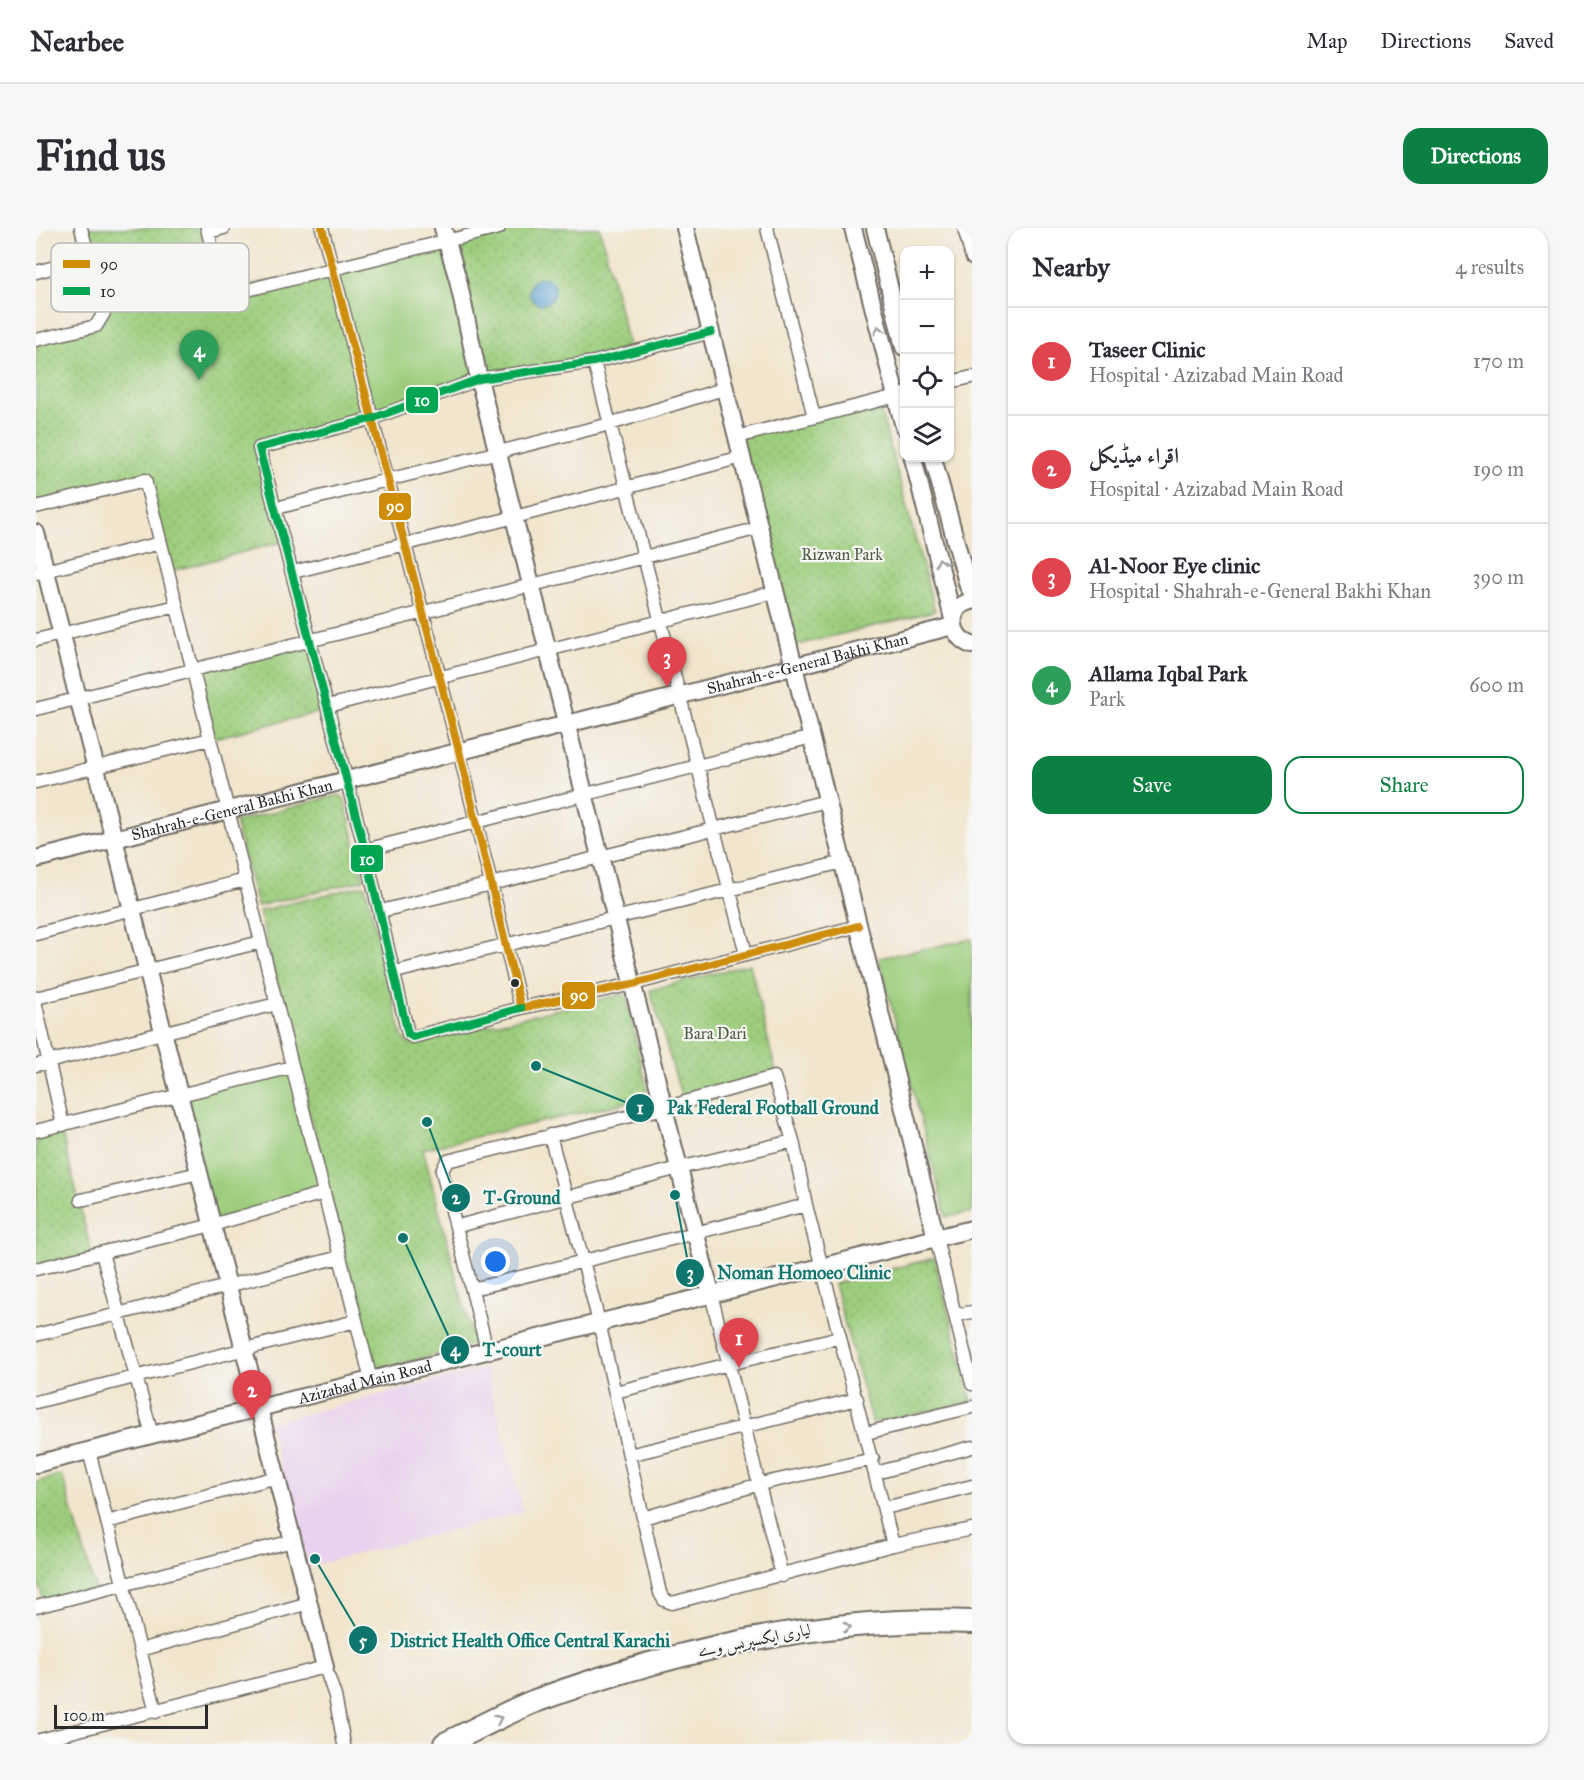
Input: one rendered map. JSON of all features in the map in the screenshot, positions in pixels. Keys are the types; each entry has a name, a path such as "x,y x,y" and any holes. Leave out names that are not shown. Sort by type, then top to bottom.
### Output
{"highway":[{"name":"لیاری ایکسپریس وے","path":"445,1744 534,1702 667,1657 809,1629 972,1622"}],"street":[{"path":"81,228 85,243"},
{"path":"207,230 224,228"},
{"path":"322,228 459,751 474,822 520,1008"},
{"path":"249,289 332,268 444,234 499,228"},
{"path":"685,228 723,389 760,528 972,1384"},
{"path":"767,228 814,417"},
{"path":"737,437 900,395 853,228"},
{"path":"875,228 900,331"},
{"path":"964,228 972,258"},
{"path":"444,234 458,280 479,379 746,1426 782,1576"},
{"path":"36,272 51,268"},
{"path":"36,340 96,326 102,319 104,312"},
{"path":"711,332 594,362 479,379 371,419 259,448 312,640 381,911 410,1037 520,1008 633,984 858,926"},
{"path":"594,362 746,954"},
{"path":"954,381 972,376"},
{"path":"276,508 610,424 723,389"},
{"path":"293,572 515,517 742,457"},
{"path":"913,462 953,623 960,640 972,645"},
{"path":"934,462 968,586 972,592"},
{"path":"36,507 145,480 370,1380"},
{"path":"36,708 760,528"},
{"path":"36,533 41,572 62,634 325,1667 335,1696 345,1744"},
{"path":"41,572 161,543"},
{"path":"328,706 775,592"},
{"path":"953,623 961,606 972,602"},
{"path":"36,640 177,606"},
{"name":"Shahrah-e-General Bakhi Khan","path":"36,859 794,667 953,623"},
{"path":"365,850 812,737"},
{"path":"36,782 210,738"},
{"path":"381,911 827,801"},
{"path":"395,972 843,862"},
{"path":"36,934 245,880"},
{"path":"36,998 261,942"},
{"path":"36,1065 276,1004"},
{"path":"36,1006 63,1125"},
{"path":"36,1131 292,1067"},
{"path":"487,1350 458,1226 442,1171 447,1161 664,1108 774,1077 793,1141 806,1205 873,1459 893,1545"},
{"path":"550,1135 599,1322 660,1593 664,1600 672,1603 782,1576 893,1545 972,1529"},
{"path":"458,1226 679,1168 793,1141"},
{"path":"81,1200 199,1173"},
{"path":"36,1269 212,1226 324,1193"},
{"path":"473,1289 806,1205"},
{"name":"Azizabad Main Road","path":"36,1464 972,1228"},
{"path":"102,1253 152,1435"},
{"path":"36,1335 340,1257"},
{"path":"956,1316 972,1312"},
{"path":"36,1402 356,1321"},
{"path":"615,1392 730,1366 840,1337"},
{"path":"629,1455 857,1399"},
{"path":"866,1433 972,1407"},
{"path":"876,1473 972,1447"},
{"path":"89,1451 156,1712"},
{"path":"643,1518 760,1484 873,1459"},
{"path":"107,1522 277,1477"},
{"path":"885,1508 972,1486"},
{"path":"36,1607 293,1541"},
{"path":"140,1650 309,1603"},
{"path":"36,1741 325,1667"}],"shaded area":[{"path":"486,1368 523,1512 307,1567 269,1423"}],"green space":[{"path":"81,228 206,228 211,243 84,243"},
{"path":"499,228 600,228 630,352 479,379 446,241"},
{"path":"446,241 479,379 371,419 332,269"},
{"path":"332,269 371,419 259,448 285,541 168,572 145,480 36,507 36,340 102,318 101,312 249,312 249,285"},
{"name":"Rizwan Park","path":"878,401 935,611 789,647 737,437"},
{"path":"312,640 329,710 210,739 193,669"},
{"path":"338,795 344,798 364,880 257,906 235,822"},
{"path":"365,885 402,1036 408,1044 623,994 626,997 647,1089 642,1099 423,1149 474,1344 374,1371 259,911"},
{"path":"972,939 972,1212 946,1217 879,958"},
{"name":"Bara Dari","path":"750,964 776,1073 682,1098 650,990"},
{"path":"292,1067 324,1193 212,1225 179,1095"},
{"path":"60,1126 92,1255 36,1269 36,1133"},
{"path":"934,1258 972,1402 872,1423 834,1284"},
{"path":"62,1475 96,1591 45,1604 36,1576 36,1482"}],"water":[{"path":"542,278 551,282 555,291 551,300 542,304 533,300 529,291 533,282"}],"transit line":[{"name":"90","path":"322,228 459,751 521,1008 633,984 858,926"},
{"name":"10","path":"521,1008 413,1037 408,1034 365,850 259,448 371,419 479,379 594,362 711,332"}],"place":[{"name":"Allama Iqbal Park","path":"199,380"},
{"name":"Al-Noor Eye clinic","path":"667,687"},
{"name":"Pak Federal Football Ground","path":"536,1066"},
{"name":"T-Ground","path":"427,1122"},
{"name":"Noman Homoeo Clinic","path":"675,1195"},
{"name":"T-court","path":"403,1238"},
{"name":"Taseer Clinic","path":"739,1368"},
{"name":"اقراء میڈیکل","path":"252,1420"},
{"name":"District Health Office Central Karachi","path":"315,1559"}]}
